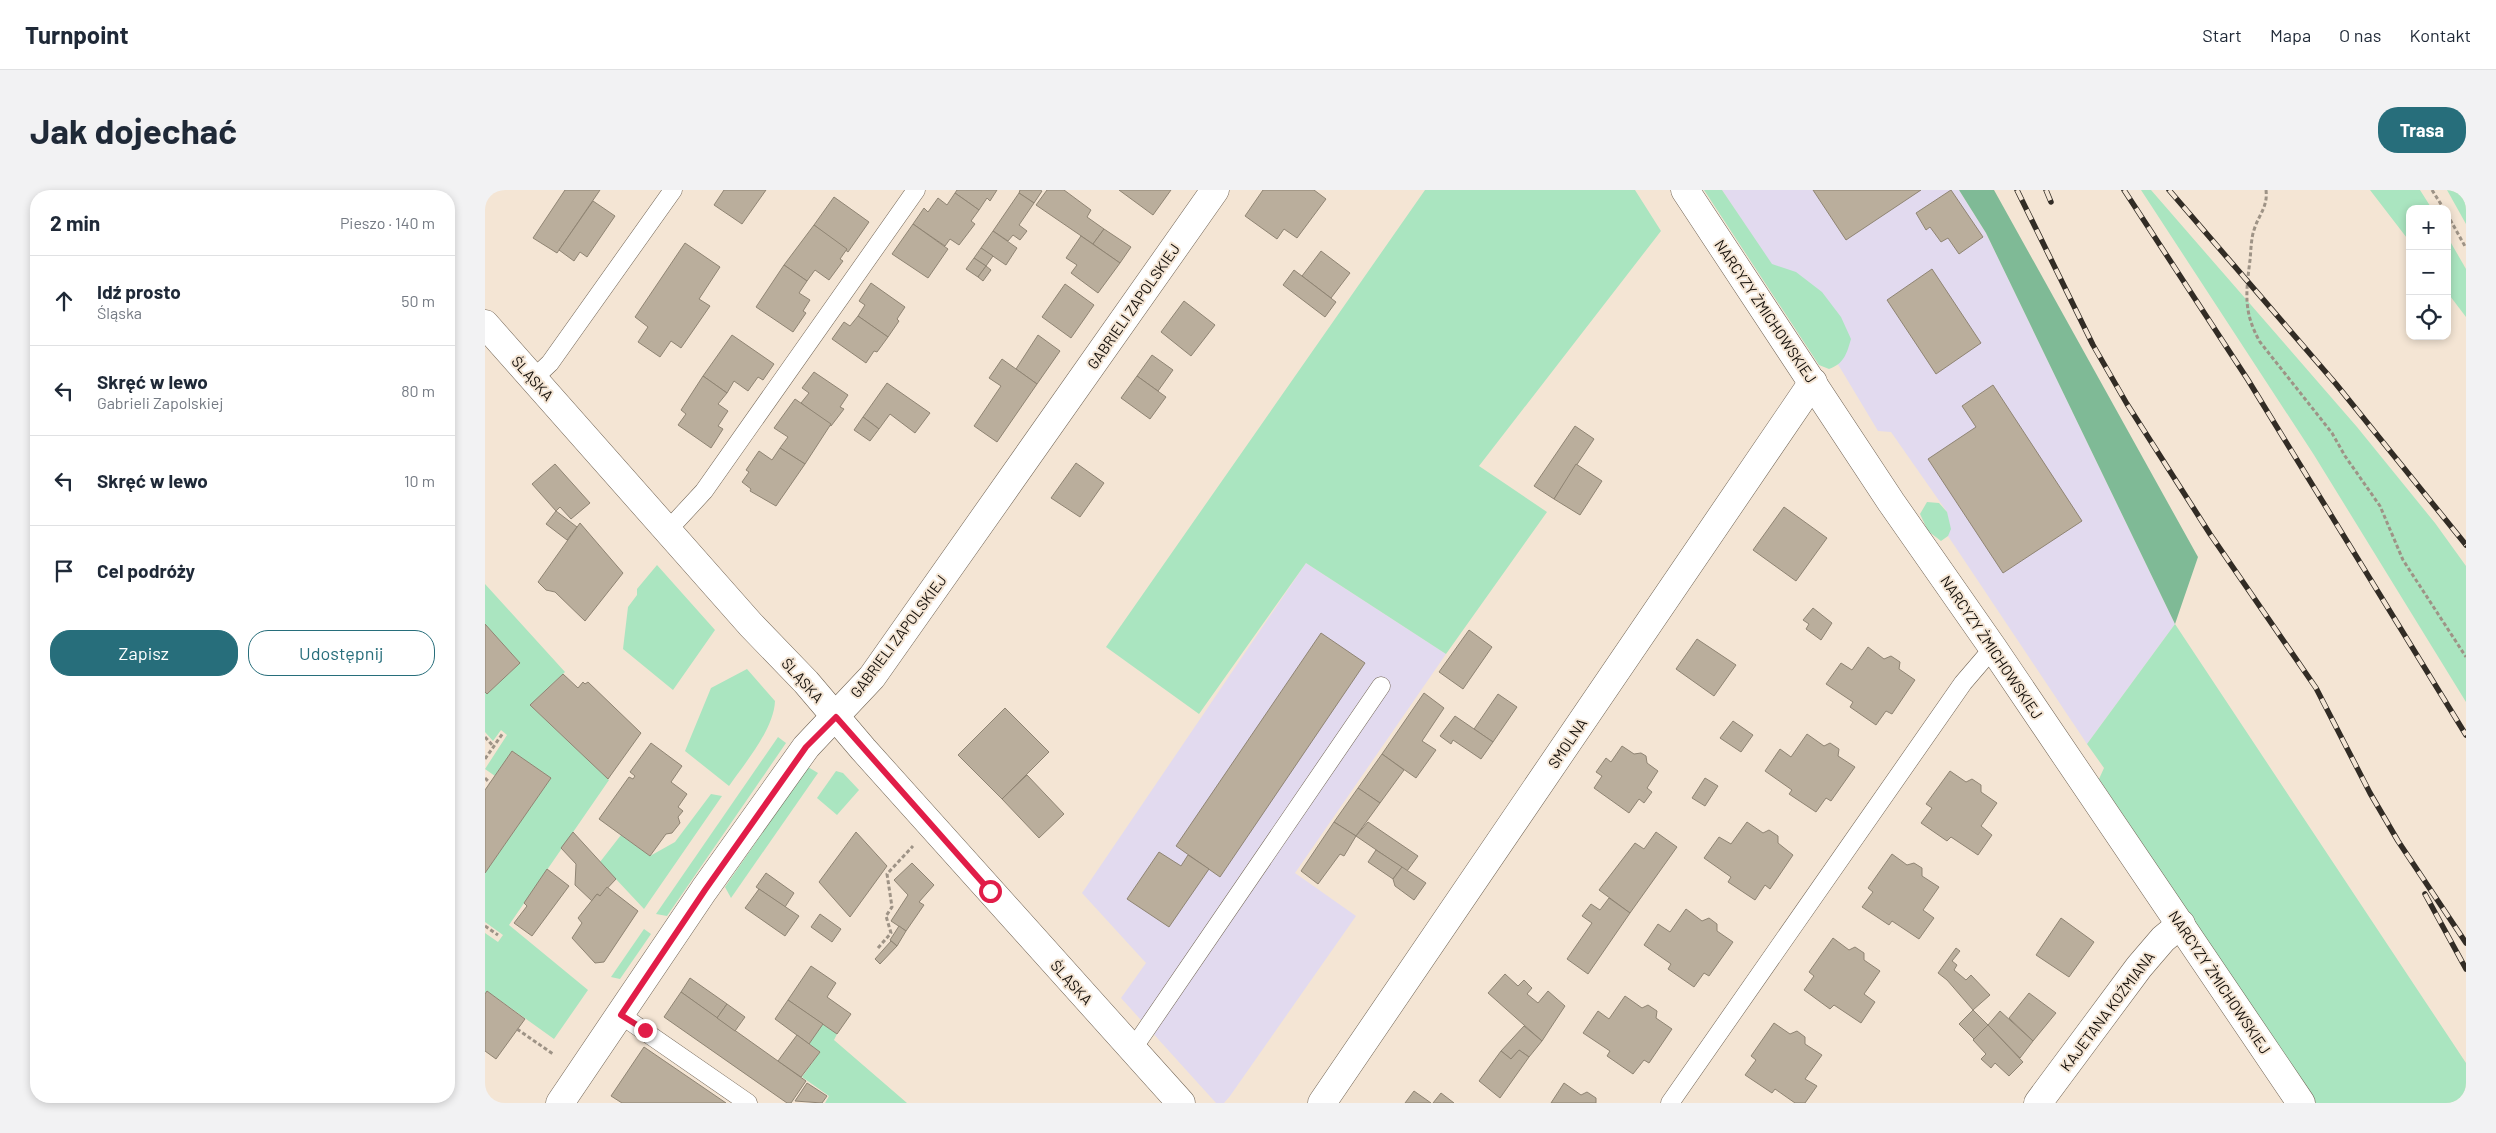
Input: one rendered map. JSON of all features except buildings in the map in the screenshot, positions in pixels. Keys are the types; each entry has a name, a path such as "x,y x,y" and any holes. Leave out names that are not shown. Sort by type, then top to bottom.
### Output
{"street":[{"name":"GABRIELI ZAPOLSKIEJ","path":"569,1100 621,1015 684,919 806,747 836,717 872,676 1215,190"},
{"name":"NARCYZY ŻMICHOWSKIEJ","path":"1685,190 1891,502 1993,648 2301,1103"},
{"name":"ŚLĄSKA","path":"485,324 1180,1103"},
{"name":"SMOLNA","path":"1322,1103 1813,382"},
{"name":"KAJETANA KOŹMIANA","path":"2038,1103 2139,967 2163,939 2181,924"}],"lane":[{"path":"534,378 550,363 673,190"},
{"path":"668,530 704,491 916,190"},
{"path":"1670,1103 1963,683 1993,648"},
{"path":"1132,1050 1381,686"},
{"path":"621,1015 748,1103"}],"path":[{"path":"2266,190 2267,200 2264,212 2254,232 2247,281 2247,312 2251,325 2260,342 2332,433 2345,456 2380,506 2403,560 2466,657"},
{"path":"2432,190 2441,205"},
{"path":"2451,221 2466,248"},
{"path":"485,760 503,733"},
{"path":"486,738 494,747"},
{"path":"485,778 491,782"},
{"path":"878,948 891,933 886,916 892,907 887,874 919,841"},
{"path":"485,926 498,935"},
{"path":"517,1029 553,1054"}],"shaded area":[{"path":"1722,190 1959,190 1986,233 2175,624 2087,744 1948,536 1947,512 1891,432 1878,431 1839,366"},
{"path":"1306,563 1446,654 1295,873 1356,916 1230,1096 1224,1103 1216,1103 1121,998 1146,963 1082,893"}],"green space":[{"path":"1425,190 1635,190 1661,231 1479,466 1547,512 1446,654 1306,563 1199,714 1106,647"},
{"path":"1704,190 1722,190 1772,264 1796,272 1822,292 1841,317 1851,339 1846,353 1838,364 1829,369 1819,365"},
{"path":"1959,190 1994,190 2198,557 2175,624 1986,233"},
{"path":"2141,190 2151,190 2357,427 2435,523 2466,566 2466,702 2314,455"},
{"path":"2370,190 2420,190 2429,205 2406,205 2406,237"},
{"path":"2447,190 2466,190 2466,224"},
{"path":"2451,243 2466,269 2466,317 2451,297"},
{"path":"1927,502 1939,503 1947,512 1951,529 1948,536 1941,541 1928,531 1920,514"},
{"path":"657,565 715,630 673,690 623,649 628,607 637,595 637,589"},
{"path":"485,584 565,672 530,705 609,780 509,925 588,990 554,1039 487,991 485,994 485,933 498,942 503,935 485,922 485,873 551,778 512,751 495,776 485,769 507,735 501,730 493,741 485,732 485,692 487,694 520,663 485,624"},
{"path":"2175,624 2466,1063 2466,1103 2316,1103 2099,779 2104,768 2087,744"},
{"path":"747,669 775,701 770,723 758,745 729,786 685,751 711,688"},
{"path":"778,737 786,743 667,916 656,914"},
{"path":"808,767 818,773 731,898 725,887"},
{"path":"836,771 843,773 859,790 837,815 817,798"},
{"path":"711,794 722,796 644,909 600,862 621,835 650,856 675,842"},
{"path":"644,929 651,934 620,979 611,977"},
{"path":"823,1024 837,1034 834,1040 907,1103 825,1103 829,1096 802,1077 820,1052 809,1044"}],"railway":[{"path":"2017,190 2093,345 2127,404 2210,534 2316,688 2370,793 2398,841 2466,943"},
{"path":"2046,190 2051,202"},
{"path":"2124,190 2248,380 2466,735"},
{"path":"2169,190 2336,384 2466,545"},
{"path":"2425,894 2466,969"}],"route":[{"path":"645,1030 621,1015 664,948 806,747 836,717 990,891"}]}
